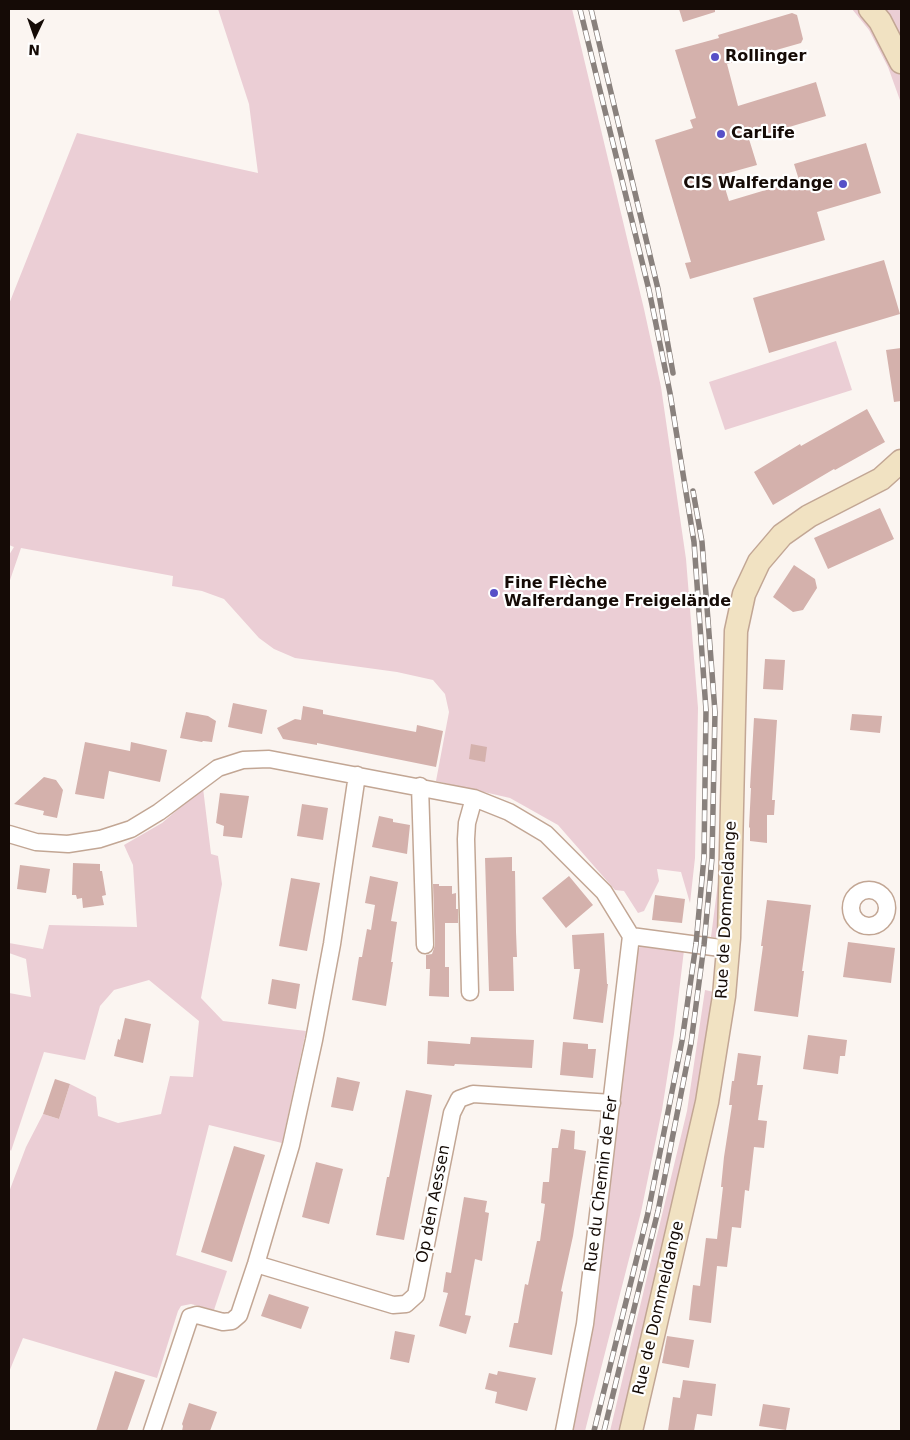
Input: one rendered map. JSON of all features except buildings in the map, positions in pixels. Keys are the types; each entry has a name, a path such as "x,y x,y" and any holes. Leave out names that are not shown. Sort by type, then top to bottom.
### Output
{"main road":[{"path":"870,9 880,21 901,62"},
{"name":"Rue de Dommeldange","path":"631,1431 706,1102 724,996 728,949 736,631 744,594 759,562 782,535 810,516 891,477 901,461"}],"street":[{"path":"9,834 36,842 68,844 100,839 131,829 159,812 218,768 243,760 269,759 420,786 474,798 509,812 546,834 604,892 630,936 728,949"},
{"path":"152,1431 190,1317 197,1315 223,1322 232,1321 239,1315 256,1264 291,1145 314,1040 332,944 357,775"},
{"path":"420,786 425,946"},
{"path":"470,992 466,839 467,823 474,798"},
{"name":"Rue du Chemin de Fer","path":"564,1431 585,1324 630,936"},
{"name":"Op den Aessen","path":"256,1264 393,1305 406,1304 416,1295 452,1113 459,1099 473,1094 612,1102"}],"shaded area":[{"path":"218,9 572,9 661,387 686,559 698,708 695,858 690,903 681,872 657,869 659,881 644,911 638,913 624,891 615,890 558,825 510,798 436,781 449,712 445,694 433,680 397,672 295,658 274,649 259,638 224,599 202,591 172,586 173,576 21,548 9,583 9,555 14,547 9,545 9,304 77,133 258,173 249,104"},
{"path":"852,9 901,9 901,103 888,67 869,30"},
{"path":"836,341 852,390 725,430 709,382"},
{"path":"203,788 211,854 218,856 222,884 201,998 223,1021 306,1031 282,1143 209,1125 176,1255 227,1271 214,1310 191,1304 181,1306 157,1378 23,1338 9,1372 9,1192 26,1147 43,1114 59,1119 70,1084 96,1097 98,1116 118,1123 161,1114 170,1076 193,1077 199,1021 149,980 114,990 100,1006 85,1060 44,1052 11,1151 9,1148 9,993 31,997 26,959 9,953 9,943 43,949 49,925 137,927 133,865 124,845 162,823"},
{"path":"721,859 719,938 711,937"},
{"path":"641,946 684,950 674,1034 662,1110 641,1212 585,1431 572,1431 591,1324 607,1209 634,954"},
{"path":"705,990 714,992 708,1035 694,1106 620,1431 610,1431 687,1111"}],"railway":[{"path":"580,9 649,290 670,393 694,542 706,710 704,857 696,944 682,1041 648,1213 594,1431"},
{"path":"591,9 658,289 673,373"},
{"path":"604,1431 658,1211 691,1043 704,945 712,858 715,712 702,542 693,491"}],"place":[{"name":"Rollinger","path":"715,57"},
{"name":"CarLife","path":"721,134"},
{"name":"CIS Walferdange","path":"843,184"},
{"name":"Fine Flèche Walferdange Freigelände","path":"494,593"}]}
